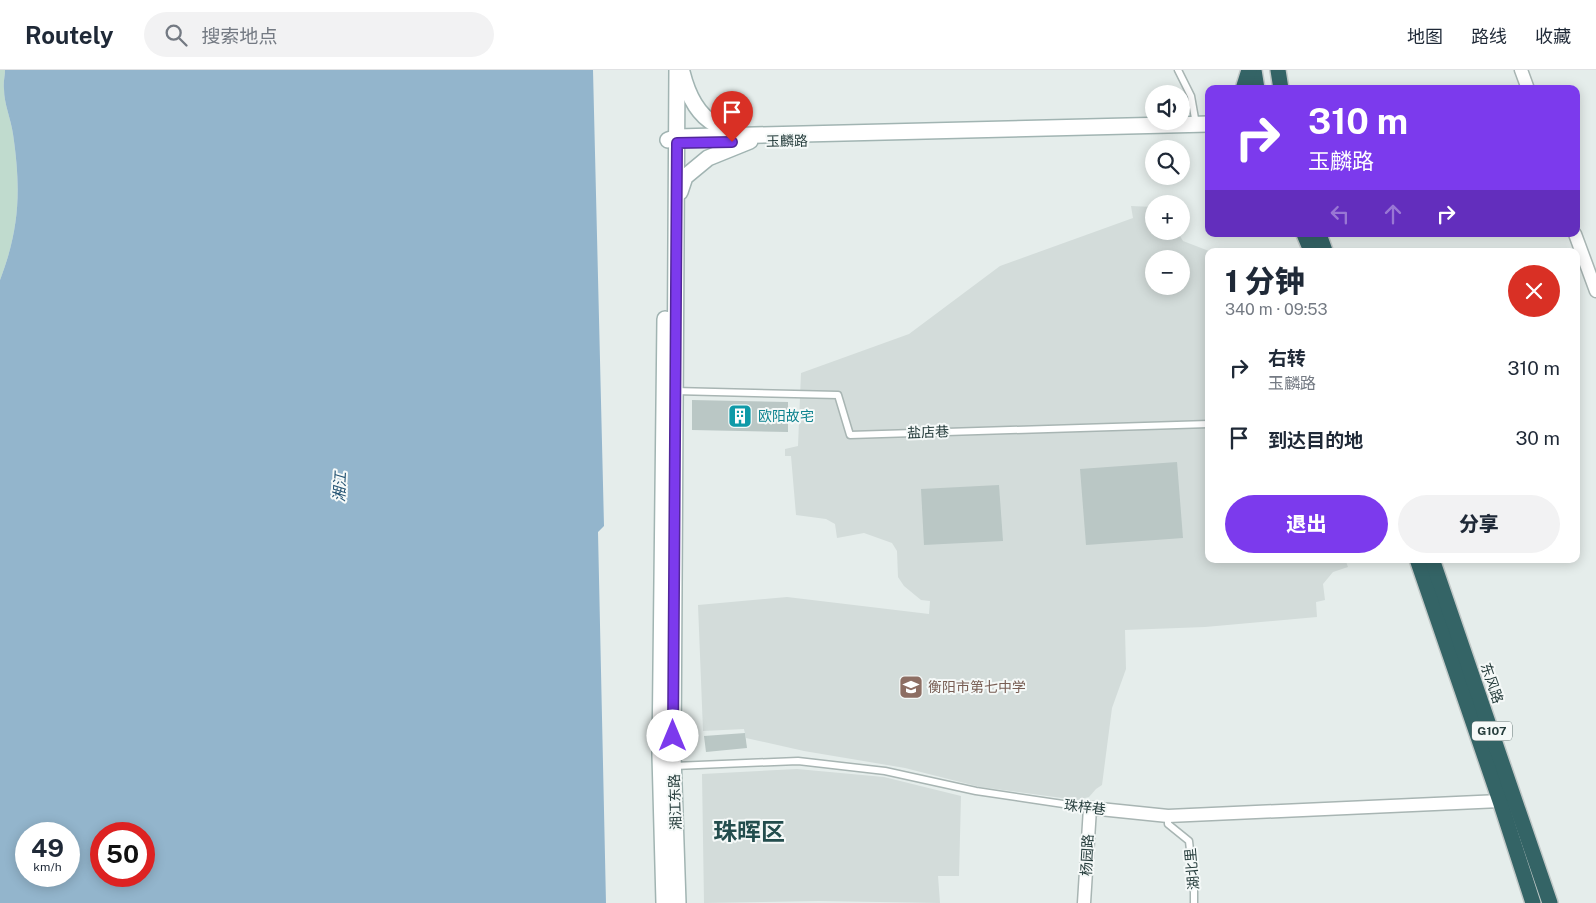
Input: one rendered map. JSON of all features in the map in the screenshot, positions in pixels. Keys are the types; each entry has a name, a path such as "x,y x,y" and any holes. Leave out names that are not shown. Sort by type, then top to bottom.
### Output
{"highway":[{"path":"1244,85 1249,70"},
{"path":"1254,70 1256,85"},
{"path":"1278,70 1280,85"},
{"name":"G107","path":"1418,563 1533,903"},
{"name":"东风路","path":"1433,563 1550,903"}],"main road":[{"name":"湘江东路","path":"669,70 677,203 673,766 678,903"},
{"name":"湘江东路","path":"664,903 660,756 674,140 679,70"},
{"path":"679,70 696,108 715,124 749,138"},
{"name":"玉麟路","path":"674,140 1205,126"},
{"path":"677,203 685,177 708,158 749,138"}],"street":[{"path":"1521,70 1527,85"},
{"path":"1576,237 1596,291"},
{"name":"珠梓巷","path":"1090,808 1168,816 1500,801"},
{"name":"杨园路","path":"1084,903 1090,808"}],"lane":[{"path":"1178,70 1205,126"},
{"name":"盐店巷","path":"675,391 838,395 850,435 1205,424"},
{"name":"珠梓巷","path":"673,766 798,761 885,770 976,791 1090,808"},
{"name":"湖北里","path":"1168,816 1168,824 1189,841 1194,903"}],"shaded area":[{"path":"1131,206 1145,207 1145,240 1182,240 1205,249 1205,563 1346,563 1348,567 1333,572 1323,584 1325,600 1316,602 1317,617 1205,627 1125,630 1126,669 1112,708 1102,785 1089,797 1077,800 980,787 905,768 804,751 746,738 744,729 703,731 698,605 787,597 929,614 930,601 921,600 904,586 898,577 897,551 892,543 864,533 837,538 835,524 826,519 796,515 791,456 785,456 785,449 798,446 801,373 909,334 1000,266 1133,218"},
{"path":"797,769 884,777 961,796 959,876 938,876 940,903 819,901 704,903 702,774"}],"green space":[{"path":"0,70 5,70 4,95 16,154 18,191 12,243 0,280"}],"water":[{"name":"湘江","path":"5,70 593,70 604,526 598,532 606,903 0,903 0,280 12,243 18,191 16,154 4,95"}],"building":[{"name":"欧阳故宅","path":"692,400 788,402 788,432 692,430"},
{"path":"1177,462 1183,538 1086,545 1080,469"},
{"path":"999,485 1003,541 924,545 921,489"},
{"path":"745,733 747,748 706,752 704,736"}],"place":[{"name":"欧阳故宅","path":"740,416"},
{"name":"衡阳市第七中学","path":"911,687"}],"district":[{"name":"珠晖区","path":"749,832"}],"route":[{"path":"673,736 677,143 732,142"}]}
